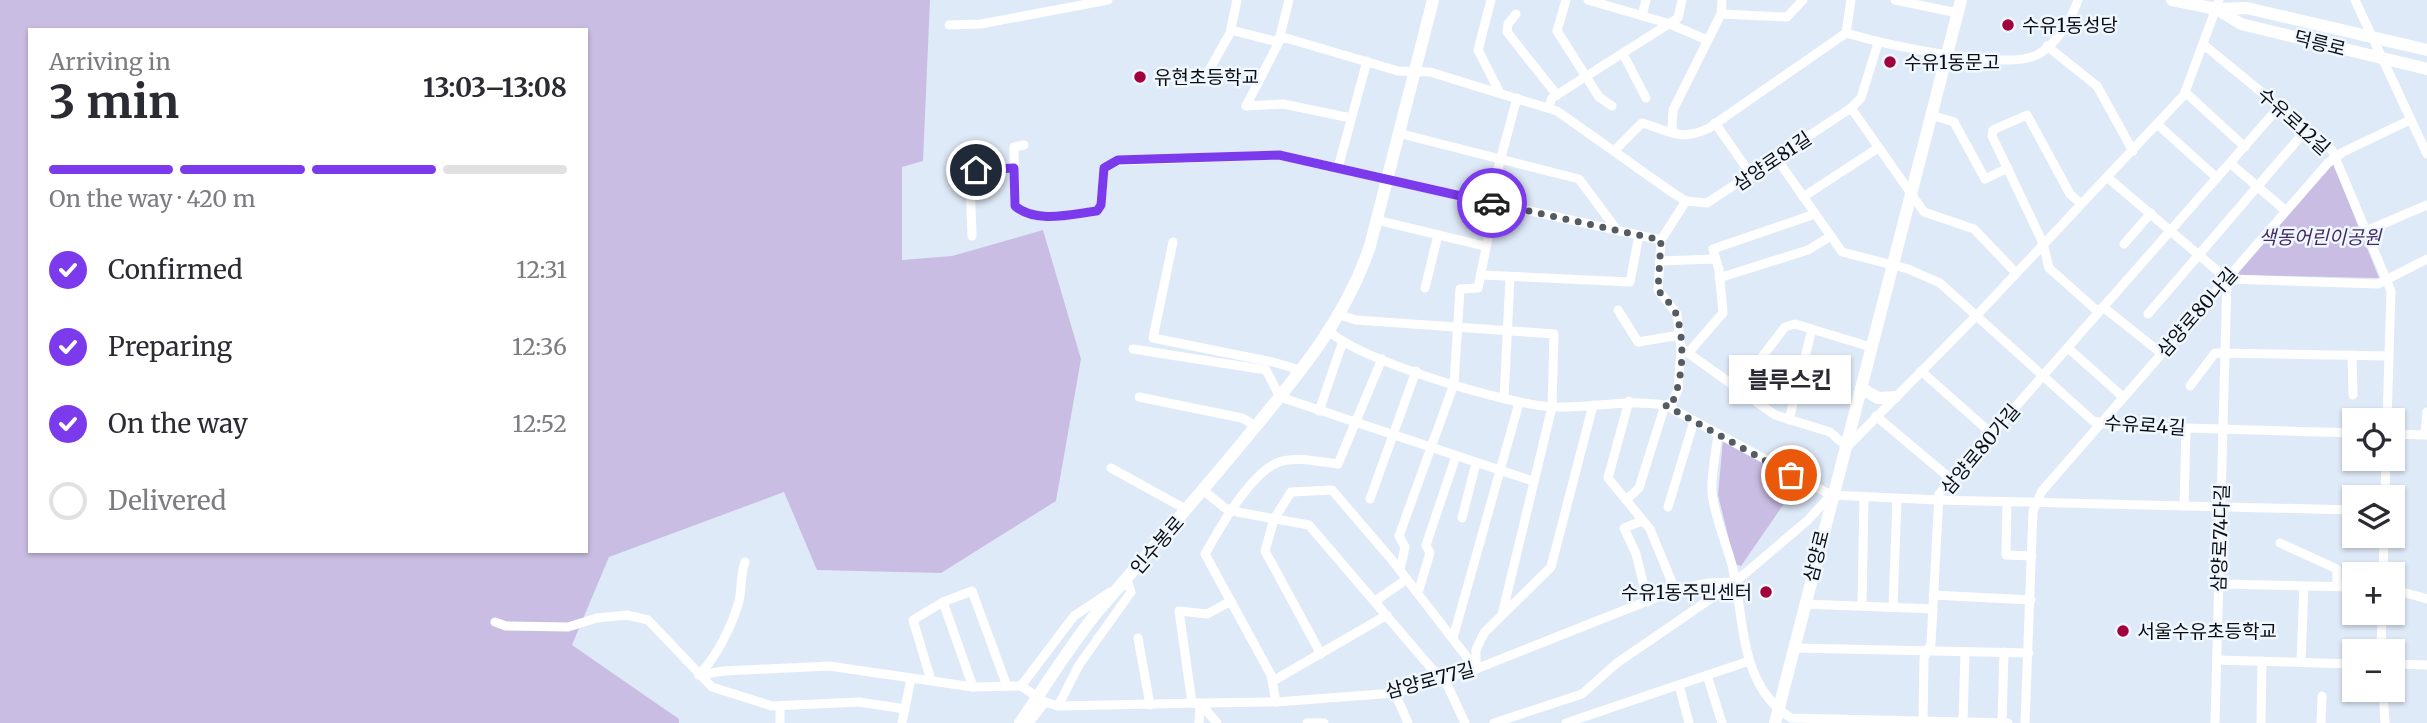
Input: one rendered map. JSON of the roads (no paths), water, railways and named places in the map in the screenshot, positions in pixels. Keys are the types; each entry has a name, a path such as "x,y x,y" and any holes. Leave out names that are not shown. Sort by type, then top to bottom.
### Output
{"main road":[{"name":"인수봉로","path":"1020,723 1099,611 1280,397 1340,315 1357,283 1377,220 1433,0"},
{"name":"삼양로","path":"1776,717 1831,495 1847,447 1961,0"},
{"name":"덕릉로","path":"2172,0 2247,8 2377,48 2427,69"},
{"name":"덕릉로","path":"2218,4 2241,24 2377,48 2427,50"},
{"path":"1861,388 1878,398 1895,397"}],"street":[{"path":"949,25 981,24 1108,0"},
{"path":"1203,81 1231,30 1237,0"},
{"path":"1289,0 1279,39 1246,106 1283,104 1351,118"},
{"path":"1491,0 1478,50 1500,93"},
{"path":"1566,0 1557,31 1599,97 1612,106"},
{"path":"1588,0 1604,2 1670,24 1707,40"},
{"path":"1642,16 1646,0"},
{"path":"1548,108 1557,95 1678,18 1682,0"},
{"path":"1672,129 1673,110 1721,14 1722,0"},
{"path":"1721,14 1787,17 1803,0"},
{"path":"1614,151 1642,123 1691,136 1715,123 1846,33 1851,0"},
{"path":"1895,0 1958,13"},
{"path":"1846,33 1878,43 1936,55 2008,60 2038,54 2071,19 2078,0"},
{"path":"2355,0 2427,154"},
{"path":"1685,350 1775,415 1830,432 1847,447 1976,316 2080,203 2133,151 2185,92 2218,4"},
{"path":"1516,13 1508,24 1507,32 1557,95"},
{"path":"1231,30 1414,72 1430,72 1557,110 1686,201 1661,240 1658,290 1677,314 1679,335 1685,350 1678,390 1672,403 1665,405 1629,401 1552,407 1519,403 1454,384 1342,344 1329,331"},
{"name":"삼양로81길","path":"1686,201 1707,204 1851,108 1861,98 1878,43"},
{"name":"수유로12길","path":"2204,45 2332,150 2391,292 2387,408"},
{"path":"2047,46 2097,86 2133,151"},
{"path":"1623,54 1646,98"},
{"path":"1338,168 1367,61"},
{"path":"2185,92 2245,146"},
{"path":"1400,570 1405,547 1399,536 1454,384 1460,289 1478,288 1495,203 1493,187 1517,98"},
{"name":"삼양로80가길","path":"1923,721 1924,658 1929,651 1933,608 1939,494 2280,107"},
{"path":"1851,108 1924,212 1974,229 2016,272"},
{"path":"2080,203 2070,194 2027,114 1993,130 2043,243 2049,268 2095,309 2102,309 2161,353"},
{"path":"1931,115 1954,122 1985,179 2008,168"},
{"name":"삼양로80나길","path":"2036,502 2042,491 2161,353 2335,157 2410,120"},
{"path":"1715,123 1752,176"},
{"path":"2157,124 2217,178"},
{"path":"2148,314 2306,130"},
{"path":"1398,133 1579,179 1617,230"},
{"path":"1024,145 1014,147 1015,206 1024,214 1053,216 1097,211 1101,205 1104,168 1118,160 1279,155 1661,240"},
{"path":"1803,197 1878,149"},
{"path":"1777,159 1842,252 1908,268 1940,283 1976,316"},
{"path":"2230,163 2286,211"},
{"path":"972,236 970,180 976,170 1014,168"},
{"path":"2108,177 2227,279 2378,284 2427,259"},
{"path":"2365,231 2427,205"},
{"path":"1685,350 1723,313 1713,249 1815,214"},
{"path":"2124,244 2151,214"},
{"path":"1377,220 1485,246"},
{"path":"1480,275 1630,282 1639,234"},
{"path":"1425,288 1438,235"},
{"path":"1719,278 1808,250 1831,236"},
{"path":"1173,242 1153,338 1300,370"},
{"path":"1660,261 1716,259"},
{"path":"1504,399 1510,277"},
{"name":"삼양로74다길","path":"2215,723 2227,279"},
{"path":"1618,310 1638,342 1679,335"},
{"path":"1340,315 1356,320 1554,334 1552,407 1502,615"},
{"name":"수유로4길","path":"1976,316 2093,421 2186,429 2342,433"},
{"path":"1738,388 1785,327 1795,324 1871,347"},
{"path":"1789,420 1812,330"},
{"path":"1319,411 1342,344"},
{"path":"2068,348 2123,397"},
{"path":"1133,349 1266,370 1280,397 1533,481"},
{"path":"2190,386 2215,353 2389,356"},
{"path":"2352,355 2353,395"},
{"path":"1276,702 1273,681 1205,554 1231,510 1266,471 1278,462 1296,460 1338,464 1382,359"},
{"path":"1370,499 1416,371"},
{"path":"1921,371 1992,434"},
{"path":"1139,397 1242,418 1256,426"},
{"path":"1629,401 1608,478 1650,529 1675,590"},
{"path":"1454,638 1519,403"},
{"path":"1476,669 1476,650 1484,633 1551,567 1593,405"},
{"path":"1665,405 1831,495 2342,510"},
{"path":"1626,500 1639,488 1665,405"},
{"path":"2405,434 2426,435 2427,412"},
{"path":"1876,416 1952,480"},
{"path":"1668,507 1694,421"},
{"path":"2184,506 2186,429"},
{"path":"1718,434 1712,493 1735,582 1749,661 1776,717 2008,723"},
{"path":"1418,593 1430,553 1426,544 1456,456"},
{"path":"1462,518 1476,463"},
{"path":"1111,468 1187,510"},
{"path":"1203,490 1231,510 1309,525 1432,669 1443,676 1465,723"},
{"path":"1321,654 1265,551 1274,519 1291,492 1332,490 1400,570 1476,669"},
{"path":"1493,723 1582,694 1617,663 1735,582 1801,527 1831,495"},
{"path":"1862,607 1864,497"},
{"path":"1893,607 1898,499"},
{"path":"2007,502 2006,555 2032,556"},
{"path":"2025,723 2033,512 2036,502"},
{"path":"1642,521 1625,528 1636,554 1648,602"},
{"path":"2280,543 2337,569 2337,586"},
{"path":"699,675 711,662 740,599 739,579 744,562"},
{"path":"1375,601 1407,579"},
{"path":"1021,686 1073,616 1127,580 1131,592 1052,704 1029,723"},
{"name":"삼양로77길","path":"1052,704 1276,702 1395,693 1443,676 1476,669 1675,590 1708,583 1735,582"},
{"path":"2219,584 2342,586"},
{"path":"2301,662 2304,586"},
{"path":"930,680 913,620 943,602 972,591 1007,686"},
{"path":"2405,592 2427,598"},
{"path":"1933,594 2031,600"},
{"path":"1199,723 1178,611 1207,614 1231,601"},
{"path":"943,602 972,687"},
{"name":"삼양로","path":"1804,604 1933,608"},
{"path":"495,622 506,626 568,627 597,618 627,615 648,620 712,687 780,707 859,702 905,709"},
{"path":"1273,681 1387,615"},
{"path":"1138,638 1150,705"},
{"path":"1794,648 2029,653"},
{"path":"1963,722 1965,652"},
{"path":"2002,723 2004,652"},
{"path":"2217,660 2342,664"},
{"path":"1566,723 1749,661"},
{"path":"2262,661 2262,723"},
{"path":"2405,664 2427,665"},
{"path":"699,675 829,666 972,687 1021,686 1052,704"},
{"path":"1707,675 1721,723"},
{"path":"902,723 911,679"},
{"path":"1679,685 1689,723"},
{"path":"1395,693 1408,723"},
{"path":"2320,723 2322,696"},
{"path":"2384,702 2385,723"},
{"path":"1196,703 1217,723"},
{"path":"779,723 780,707"},
{"path":"1307,723 1324,723"}],"place":[{"name":"수유1동성당","path":"2008,25"},
{"name":"수유1동문고","path":"1890,62"},
{"name":"유현초등학교","path":"1140,77"},
{"name":"블루스킨","path":"1791,475"},
{"name":"수유1동주민센터","path":"1766,592"},
{"name":"서울수유초등학교","path":"2123,631"}],"park label":[{"name":"색동어린이공원","path":"2320,237"}]}
